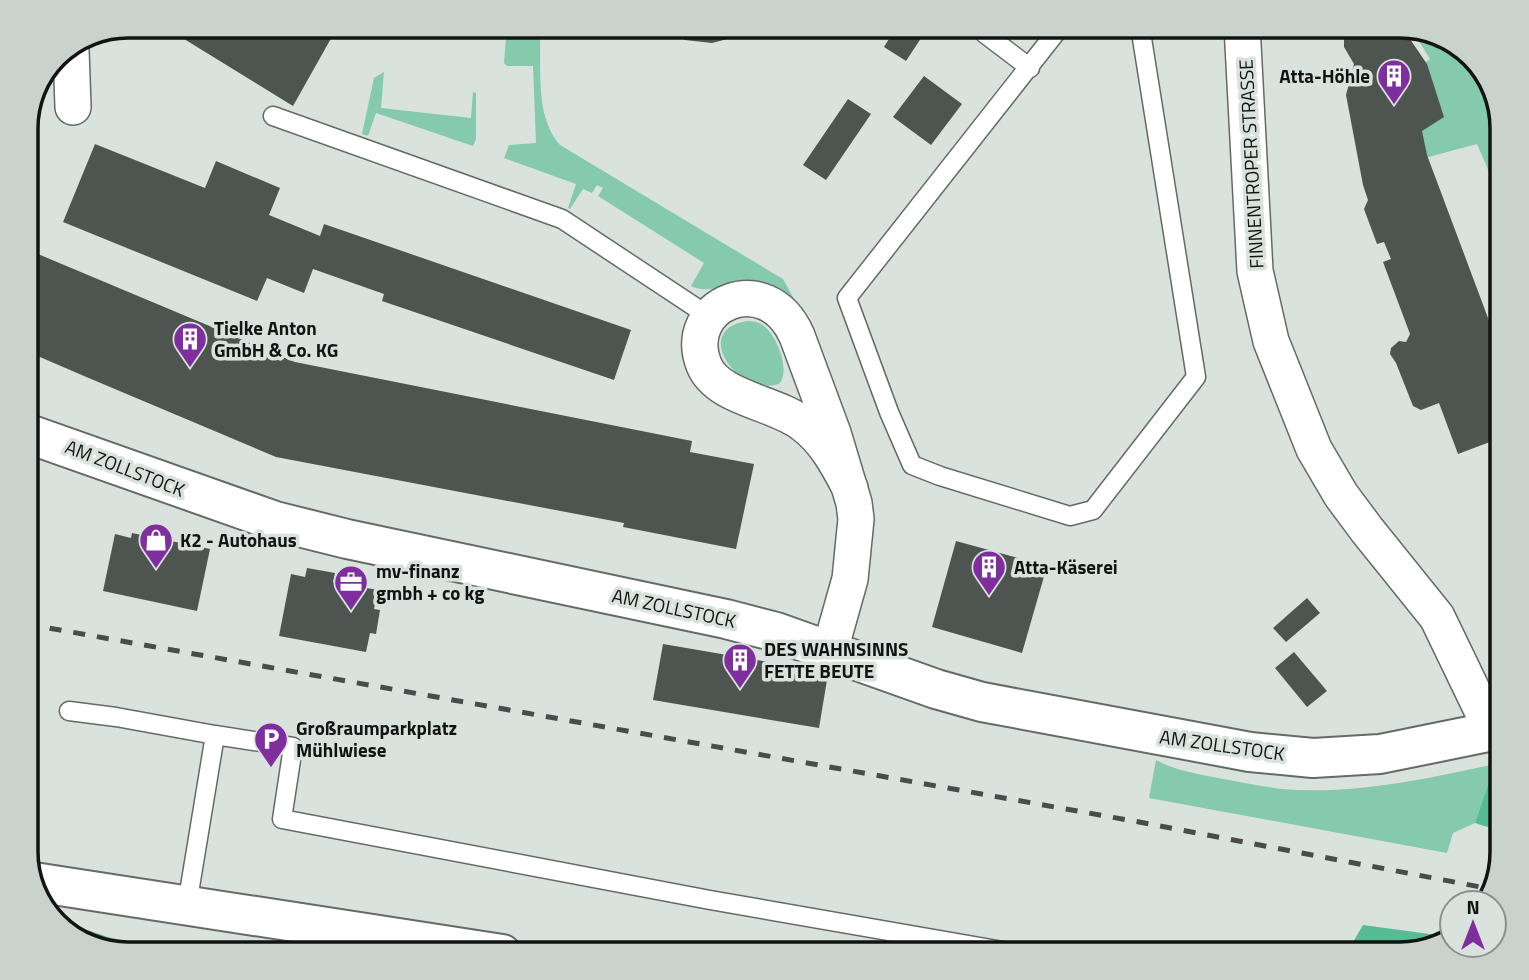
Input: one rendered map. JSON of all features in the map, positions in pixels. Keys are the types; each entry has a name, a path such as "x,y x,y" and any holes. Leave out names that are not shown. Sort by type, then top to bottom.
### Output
{"street":[{"name":"FINNENTROPER STRASSE","path":"1243,38 1255,271 1271,341 1314,449 1348,504 1437,617 1490,717"},
{"path":"71,59 73,107"},
{"path":"830,650 845,602 854,551 856,519 850,488 833,433 804,353 791,322 783,313 762,300 737,298 718,308 710,317 702,336 702,357 711,376 736,393 782,411 804,424 823,444 850,488"},
{"path":"736,393 769,401 798,401 806,379 804,353"},
{"name":"AM ZOLLSTOCK","path":"39,438 275,521 360,542 726,619 776,632 936,690 982,702 1250,752 1313,758 1380,754 1490,731"},
{"path":"44,884 425,942"}],"lane":[{"path":"991,38 1030,68"},
{"path":"1052,38 847,298 889,412 912,465 1070,516 1093,510 1196,377 1142,38"},
{"path":"273,116 562,219 710,317"},
{"path":"69,711 293,747 282,819 710,900 951,942"},
{"path":"187,905 215,735"}],"shaded area":[{"path":"506,38 540,39 543,109 552,134 560,145 783,279 803,315 751,282 735,282 707,289 691,286 704,263 598,196 603,188 597,185 592,193 583,189 570,209 568,208 576,184 504,158 509,145 536,143 533,66 507,66 504,63"},
{"path":"1419,41 1440,48 1460,61 1481,89 1489,111 1490,174 1477,144 1421,159 1387,90 1430,59"},
{"path":"384,72 381,108 471,118 473,92 476,93 476,139 473,146 376,113 368,136 362,134 374,78"},
{"path":"747,321 764,326 774,337 784,371 779,384 764,385 749,381 726,361 721,348 722,336 730,327"},
{"path":"1156,760 1177,769 1206,776 1273,788 1309,790 1362,788 1490,765 1490,779 1475,823 1453,833 1447,853 1149,798"},
{"path":"1490,779 1490,828 1475,823"},
{"path":"1363,925 1434,935 1400,942 1353,942"},
{"path":"84,929 131,942 105,938"}],"building":[{"path":"182,38 331,38 293,106"},
{"path":"682,38 731,38 712,43"},
{"path":"890,38 921,38 906,61 884,47"},
{"path":"1344,38 1410,39 1427,64 1444,117 1422,131 1427,155 1490,323 1490,442 1458,454 1439,403 1421,410 1413,406 1390,354 1391,348 1399,341 1406,342 1410,334 1383,262 1391,259 1384,242 1377,244 1364,209 1368,200 1346,95 1354,64 1344,47"},
{"path":"924,76 962,104 931,145 893,117"},
{"path":"848,99 871,114 826,180 803,165"},
{"path":"95,144 205,188 216,161 280,188 269,215 320,236 324,224 631,330 614,380 382,301 384,294 313,269 304,293 267,278 257,301 63,222"},
{"path":"39,254 295,362 692,441 690,452 754,464 736,549 623,527 624,523 276,457 39,357"},
{"name":"K2 - Autohaus","path":"132,533 210,549 197,611 103,591 115,534 131,538"},
{"name":"Atta-Käserei","path":"956,541 1047,566 1022,653 932,627"},
{"path":"307,568 335,573 333,582 378,590 374,609 380,610 376,634 370,633 366,652 279,636 291,574 305,577"},
{"path":"1307,598 1320,613 1286,642 1273,628"},
{"name":"DES WAHNSINNS FETTE BEUTE","path":"663,644 786,665 785,672 827,680 819,728 653,700"},
{"path":"1294,652 1327,691 1307,707 1275,668"}],"railway":[{"path":"39,626 1139,822 1483,887"}],"place":[{"name":"Atta-Höhle","path":"1394,106"},
{"name":"Tielke Anton GmbH & Co. KG","path":"190,369"},
{"name":"K2 - Autohaus","path":"156,570"},
{"name":"Atta-Käserei","path":"989,597"},
{"name":"mv-finanz gmbh + co kg","path":"351,612"},
{"name":"DES WAHNSINNS FETTE BEUTE","path":"740,690"},
{"name":"Großraumparkplatz Mühlwiese","path":"271,769"}]}
